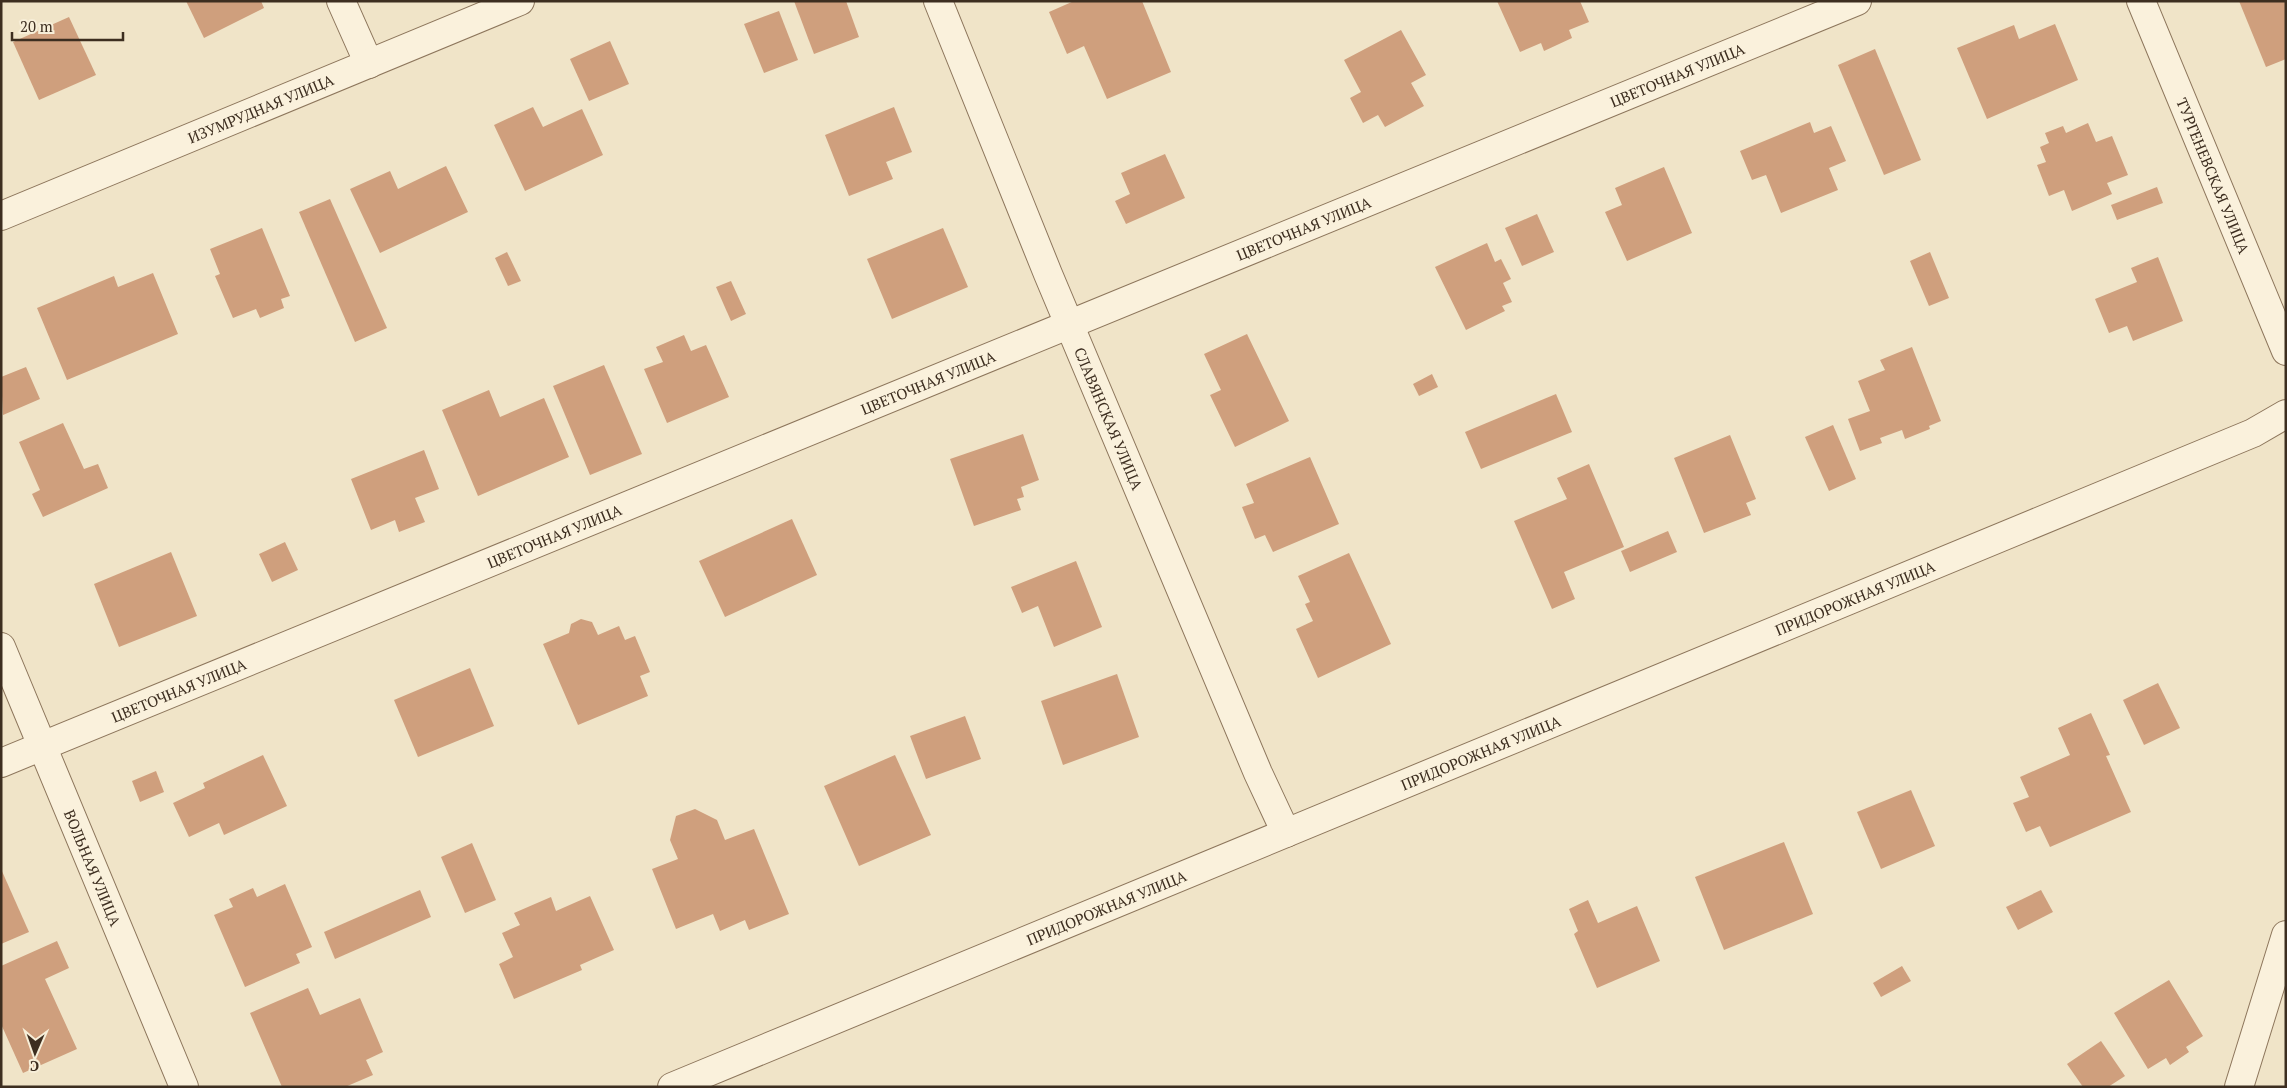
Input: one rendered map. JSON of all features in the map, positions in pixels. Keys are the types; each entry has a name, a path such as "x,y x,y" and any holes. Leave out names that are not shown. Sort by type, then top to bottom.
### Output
{"street":[{"path":"341,1 369,64"},
{"name":"ИЗУМРУДНАЯ УЛИЦА","path":"1,216 520,1"},
{"name":"СЛАВЯНСКАЯ УЛИЦА","path":"938,1 1069,326 1286,833"},
{"name":"ЦВЕТОЧНАЯ УЛИЦА","path":"1,763 1857,1"},
{"name":"ТУРГЕНЕВСКАЯ УЛИЦА","path":"2141,1 2286,351"},
{"name":"ПРИДОРОЖНАЯ УЛИЦА","path":"672,1087 2244,437 2286,414"},
{"name":"ВОЛЬНАЯ УЛИЦА","path":"1,647 184,1087"},
{"path":"2239,1087 2286,934"}],"building":[{"path":"186,1 261,1 264,8 204,38"},
{"path":"794,1 846,1 859,37 814,54"},
{"path":"1074,1 1142,1 1171,72 1107,99 1084,46 1067,54 1049,12"},
{"path":"1497,1 1580,1 1589,22 1569,30 1572,38 1544,51 1541,43 1520,52"},
{"path":"2239,1 2286,1 2286,59 2266,67"},
{"path":"779,11 798,60 764,73 744,24"},
{"path":"69,17 96,75 39,100 13,42"},
{"path":"2055,24 2078,80 1987,119 1957,48 2014,25 2019,39"},
{"path":"1401,30 1426,75 1411,83 1424,106 1385,127 1378,115 1363,123 1350,98 1361,92 1344,60"},
{"path":"610,41 629,84 589,101 570,59"},
{"path":"1875,49 1921,160 1884,175 1838,65"},
{"path":"533,107 543,127 582,109 603,155 525,191 494,125"},
{"path":"894,107 912,152 886,162 893,179 849,196 825,135"},
{"path":"1810,122 1814,133 1831,126 1846,161 1829,168 1838,190 1781,213 1766,175 1752,180 1740,151"},
{"path":"2088,123 2096,142 2112,136 2128,175 2107,183 2112,194 2072,211 2064,190 2049,196 2037,165 2046,162 2040,147 2049,143 2045,133 2063,126 2066,133"},
{"path":"1165,154 1185,198 1126,224 1115,201 1130,194 1121,173"},
{"path":"446,166 468,212 380,253 350,189 390,171 398,189"},
{"path":"1664,167 1692,233 1627,261 1605,212 1622,205 1615,188"},
{"path":"2157,187 2163,203 2117,220 2111,205"},
{"path":"330,199 387,328 355,342 299,212"},
{"path":"1537,214 1554,252 1522,266 1505,228"},
{"path":"262,228 290,296 281,299 284,308 260,318 256,309 233,318 215,276 220,274 210,249"},
{"path":"943,228 968,287 892,319 867,259"},
{"path":"1487,243 1495,262 1501,259 1511,279 1503,283 1512,302 1502,306 1505,311 1466,330 1435,267"},
{"path":"507,252 521,281 508,286 495,258"},
{"path":"1930,252 1949,298 1929,306 1910,261"},
{"path":"2158,257 2183,321 2133,341 2127,326 2109,333 2095,299 2137,282 2131,268"},
{"path":"153,273 178,334 67,380 37,308 114,276 118,287"},
{"path":"731,281 746,314 731,321 716,287"},
{"path":"1247,334 1289,421 1235,447 1210,395 1221,390 1204,354"},
{"path":"684,335 691,351 706,345 729,397 667,423 644,369 663,362 656,347"},
{"path":"1912,347 1941,421 1929,426 1930,429 1905,439 1902,430 1880,438 1882,443 1860,451 1848,419 1870,411 1858,381 1885,370 1880,360"},
{"path":"604,365 642,454 590,475 553,386"},
{"path":"26,367 40,399 3,415 1,377"},
{"path":"1432,374 1438,387 1419,396 1413,384"},
{"path":"489,390 500,417 544,398 569,457 478,496 442,410"},
{"path":"1556,394 1572,432 1481,469 1465,432"},
{"path":"63,423 84,469 98,464 108,488 43,517 32,494 40,490 19,442"},
{"path":"1833,425 1856,479 1829,491 1805,437"},
{"path":"1023,434 1039,480 1021,487 1024,497 1017,499 1021,510 974,526 950,459"},
{"path":"1730,435 1756,499 1746,503 1751,515 1704,533 1674,458"},
{"path":"424,450 439,489 415,498 425,522 399,532 395,520 371,530 351,479"},
{"path":"1310,457 1339,524 1273,552 1265,535 1255,539 1242,507 1254,503 1246,484"},
{"path":"1589,464 1624,547 1564,572 1575,599 1552,609 1514,521 1567,499 1557,478"},
{"path":"792,519 817,575 725,617 699,561"},
{"path":"1668,531 1677,552 1630,572 1621,551"},
{"path":"285,542 298,570 272,582 259,554"},
{"path":"171,552 197,616 119,647 94,584"},
{"path":"1349,553 1391,644 1318,678 1296,629 1313,621 1305,604 1310,602 1298,576"},
{"path":"1076,561 1102,627 1054,647 1038,606 1022,613 1011,587"},
{"path":"581,619 592,622 598,635 619,626 625,640 635,636 650,672 640,676 648,696 578,725 543,644 569,633 571,624"},
{"path":"470,668 494,726 418,757 394,700"},
{"path":"1117,674 1139,737 1063,765 1041,701"},
{"path":"2158,683 2180,728 2144,745 2123,700"},
{"path":"2091,713 2110,755 2106,756 2131,812 2050,847 2040,826 2026,832 2013,803 2029,797 2020,777 2070,755 2058,728"},
{"path":"965,716 981,759 926,779 910,736"},
{"path":"263,755 287,806 224,835 219,823 189,837 173,803 205,788 203,783"},
{"path":"895,755 931,835 859,866 824,786"},
{"path":"156,771 164,792 140,802 132,781"},
{"path":"1911,790 1935,846 1881,869 1857,812"},
{"path":"695,809 717,820 725,840 754,829 789,914 749,930 745,920 720,931 713,914 676,929 652,869 678,859 670,840 676,816"},
{"path":"1784,842 1813,914 1724,950 1695,877"},
{"path":"472,843 496,900 465,913 441,857"},
{"path":"1,869 29,932 1,944"},
{"path":"285,884 312,947 296,954 300,963 245,987 214,915 233,907 229,899 253,888 257,897"},
{"path":"420,890 431,917 335,959 324,932"},
{"path":"2041,890 2053,912 2018,930 2006,907"},
{"path":"590,896 614,950 580,965 582,970 514,999 499,964 513,957 502,933 520,925 514,913 551,897 556,911"},
{"path":"1588,900 1598,923 1637,906 1660,961 1597,988 1574,934 1578,931 1569,909"},
{"path":"57,941 69,968 45,979 77,1049 23,1073 1,1024 1,966"},
{"path":"1902,966 1911,981 1881,997 1873,983"},
{"path":"2169,980 2203,1036 2186,1047 2189,1052 2170,1065 2166,1058 2148,1069 2114,1013"},
{"path":"308,988 320,1015 360,998 383,1052 366,1060 373,1075 345,1087 282,1087 250,1013"},
{"path":"2101,1041 2125,1076 2108,1087 2083,1087 2067,1064"}]}
